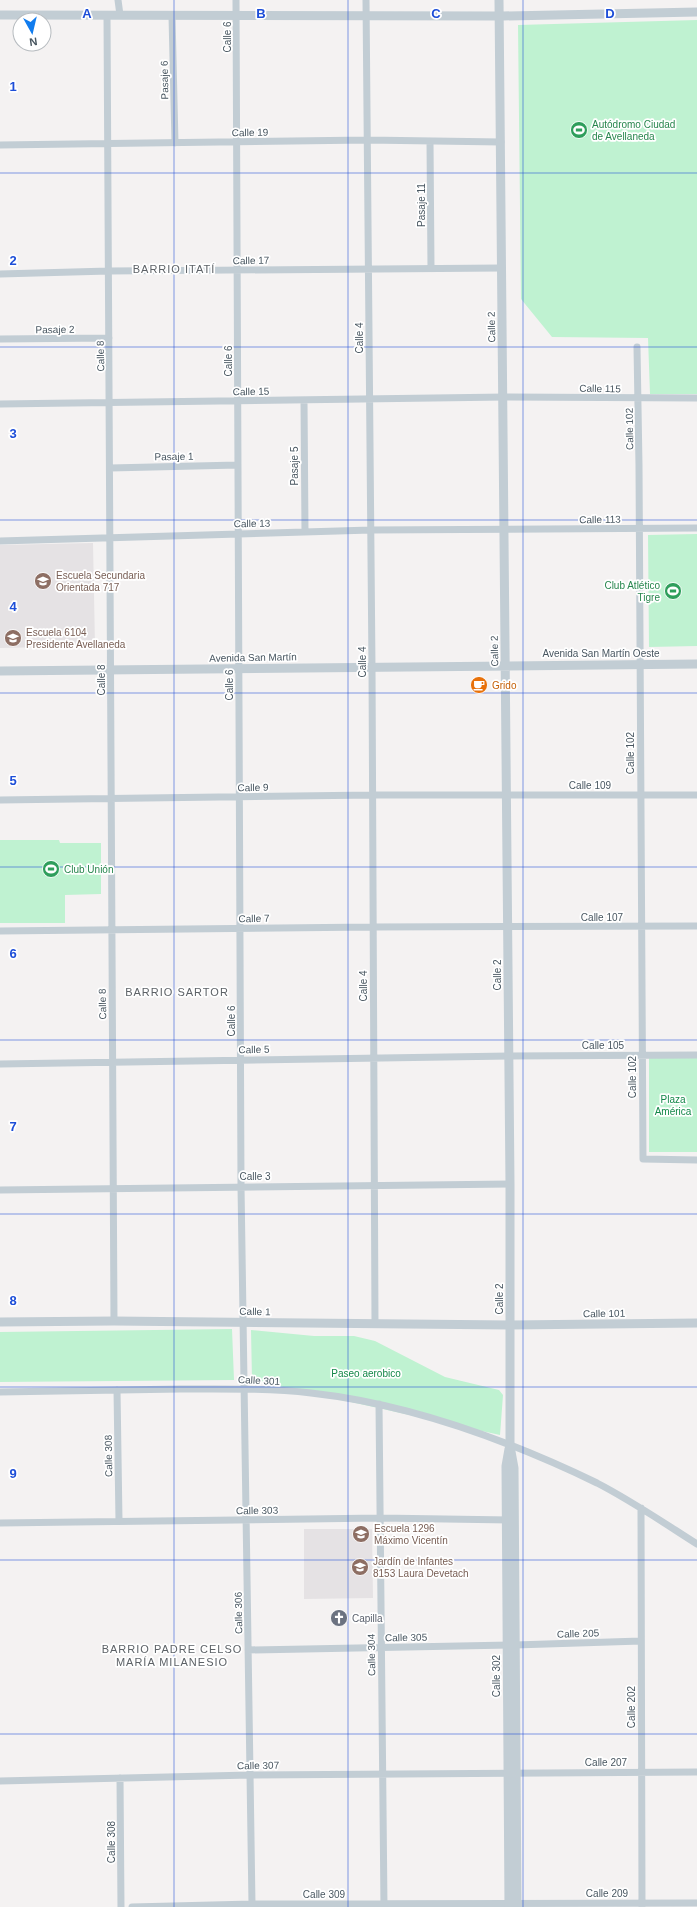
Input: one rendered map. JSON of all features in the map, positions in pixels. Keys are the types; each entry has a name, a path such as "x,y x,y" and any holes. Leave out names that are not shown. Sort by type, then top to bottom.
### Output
{"street":[{"path":"118,0 120,15"},
{"name":"Calle 6","path":"236,0 242,1322"},
{"name":"Calle 4","path":"366,0 373,795 372,927 375,1324"},
{"name":"Calle 2","path":"499,0 506,665 510,1325"},
{"path":"0,15 500,16 697,12"},
{"name":"Calle 8","path":"107,15 114,1321"},
{"name":"Pasaje 6","path":"172,16 175,143"},
{"name":"Calle 19","path":"0,145 367,140 501,142"},
{"name":"Pasaje 11","path":"430,140 431,268"},
{"name":"Calle 17","path":"0,274 109,271 502,268"},
{"name":"Pasaje 2","path":"0,340 109,338"},
{"name":"Calle 102","path":"637,347 639,398 639,664 643,1159 697,1160"},
{"name":"Calle 115","path":"503,397 697,398"},
{"name":"Calle 15","path":"0,404 238,402 503,397"},
{"name":"Pasaje 5","path":"304,400 305,532"},
{"name":"Pasaje 1","path":"110,468 238,464"},
{"name":"Calle 113","path":"504,530 697,528"},
{"name":"Calle 13","path":"0,541 371,530 504,530"},
{"name":"Avenida San Martín Oeste","path":"506,665 697,664"},
{"name":"Avenida San Martín","path":"0,671 506,665"},
{"name":"Calle 9","path":"0,800 240,798 373,795 506,795"},
{"name":"Calle 109","path":"506,795 697,795"},
{"name":"Calle 107","path":"508,926 697,926"},
{"name":"Calle 7","path":"0,931 508,926"},
{"name":"Calle 105","path":"509,1056 697,1054"},
{"name":"Calle 5","path":"0,1064 509,1056"},
{"name":"Calle 3","path":"0,1190 510,1184"},
{"name":"Calle 1","path":"0,1322 114,1321 510,1325"},
{"name":"Calle 306","path":"242,1322 247,1520 252,1904"},
{"name":"Calle 101","path":"510,1325 697,1322"},
{"name":"Calle 302","path":"510,1325 510,1446 514,1468 510,1520 513,1905"},
{"name":"Calle 301","path":"0,1392 244,1389 312,1393 379,1404 446,1423 510,1446 591,1481 641,1508 697,1544"},
{"name":"Calle 308","path":"117,1390 119,1521"},
{"name":"Calle 304","path":"379,1404 384,1906"},
{"name":"Calle 202","path":"641,1508 642,1905"},
{"name":"Calle 303","path":"0,1523 380,1518 510,1520"},
{"name":"Calle 205","path":"511,1646 641,1641"},
{"name":"Calle 305","path":"248,1650 511,1646"},
{"name":"Calle 207","path":"512,1772 697,1772"},
{"name":"Calle 307","path":"0,1781 250,1775 512,1772"},
{"name":"Calle 308","path":"120,1778 121,1907"},
{"name":"Calle 209","path":"513,1905 642,1905 697,1902"},
{"name":"Calle 309","path":"132,1907 252,1904 384,1906 513,1905"}],"shaded area":[{"path":"93,543 95,646 0,648 0,545"},
{"path":"304,1529 372,1529 373,1598 304,1599"}],"green space":[{"name":"Autódromo Ciudad de Avellaneda","path":"697,20 697,394 650,394 648,338 552,337 521,299 518,25"},
{"name":"Club Atlético Tigre","path":"697,534 697,646 649,647 648,535"},
{"name":"Club Unión","path":"0,840 59,840 60,843 101,843 101,894 65,895 65,923 0,923"},
{"name":"Plaza América","path":"649,1057 697,1057 697,1152 649,1152"},
{"path":"232,1329 234,1380 0,1382 0,1332"},
{"name":"Paseo aerobico","path":"251,1330 314,1336 354,1336 375,1341 445,1377 499,1390 503,1395 500,1435 252,1380"}],"place":[{"name":"Autódromo Ciudad de Avellaneda","path":"579,130"},
{"name":"Escuela Secundaria Orientada 717","path":"43,581"},
{"name":"Club Atlético Tigre","path":"673,591"},
{"name":"Escuela 6104 Presidente Avellaneda","path":"13,638"},
{"name":"Grido","path":"479,685"},
{"name":"Club Unión","path":"51,869"},
{"name":"Escuela 1296 Máximo Vicentín","path":"361,1534"},
{"name":"Jardín de Infantes 8153 Laura Devetach","path":"360,1567"},
{"name":"Capilla","path":"339,1618"}],"district":[{"name":"BARRIO ITATÍ","path":"174,269"},
{"name":"BARRIO SARTOR","path":"177,992"},
{"name":"BARRIO PADRE CELSO MARÍA MILANESIO","path":"172,1655"}]}
